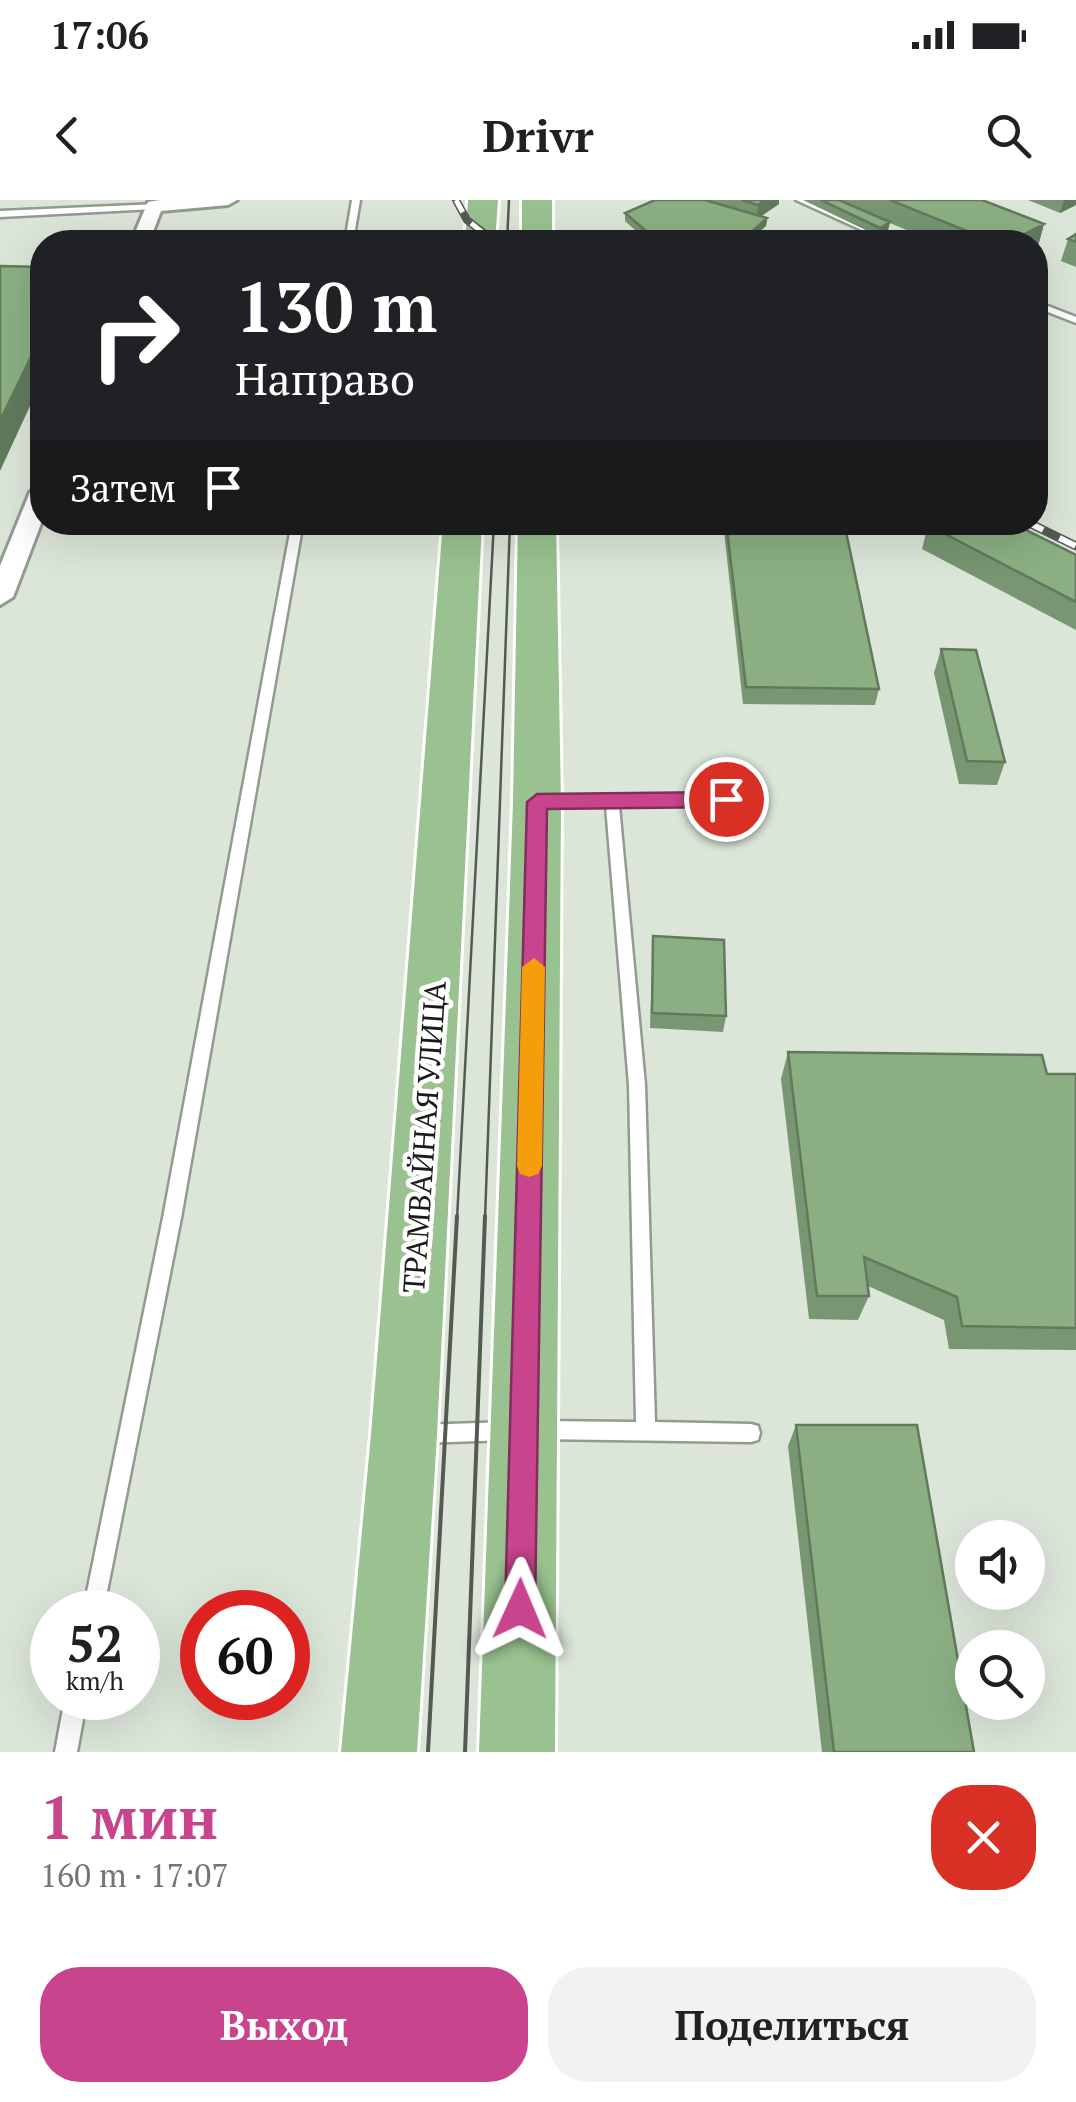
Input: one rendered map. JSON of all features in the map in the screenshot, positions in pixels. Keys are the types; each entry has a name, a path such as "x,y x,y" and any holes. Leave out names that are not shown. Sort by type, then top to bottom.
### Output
{"main road":[{"path":"481,230 483,200"},
{"path":"537,200 537,230"},
{"name":"ТРАМВАЙНАЯ УЛИЦА","path":"378,1752 404,1435 462,535"},
{"path":"517,1752 537,802 537,535"}],"street":[{"path":"145,230 154,206 228,200"},
{"path":"0,597 30,522"}],"lane":[{"path":"351,230 356,200"},
{"path":"800,200 867,230"},
{"path":"0,214 154,206"},
{"path":"1048,309 1076,320"},
{"path":"97,1590 172,1218 296,535"},
{"path":"537,802 726,799"},
{"path":"612,801 638,1086 646,1432"},
{"path":"404,1435 524,1430 751,1433"},
{"path":"66,1752 72,1720"}],"building":[{"path":"655,200 705,200 767,218 754,230 645,230 625,213"},
{"path":"821,200 839,200 890,222 880,228"},
{"path":"890,200 982,200 1044,224 1032,230 964,230"},
{"path":"0,266 30,267 30,359 0,421"},
{"path":"728,535 847,535 879,689 746,687"},
{"path":"947,535 1036,535 1076,555 1076,602"},
{"path":"941,649 976,650 1005,762 967,761"},
{"path":"653,936 724,940 726,1016 652,1013"},
{"path":"788,1052 1042,1055 1047,1074 1076,1074 1076,1328 962,1326 957,1297 864,1257 869,1296 817,1296"},
{"path":"796,1425 917,1425 955,1643 955,1720 968,1720 974,1752 834,1752"}],"tram line":[{"path":"508,230 509,200"},
{"path":"457,1219 493,535"},
{"path":"485,1219 510,535"},
{"path":"428,1752 457,1216"},
{"path":"465,1752 485,1216"}],"railway":[{"path":"456,200 467,220 480,230"},
{"path":"1048,532 1076,546"}],"slow traffic":[{"path":"529,1166 534,967"}],"route":[{"path":"520,1609 537,802 726,799"}]}
